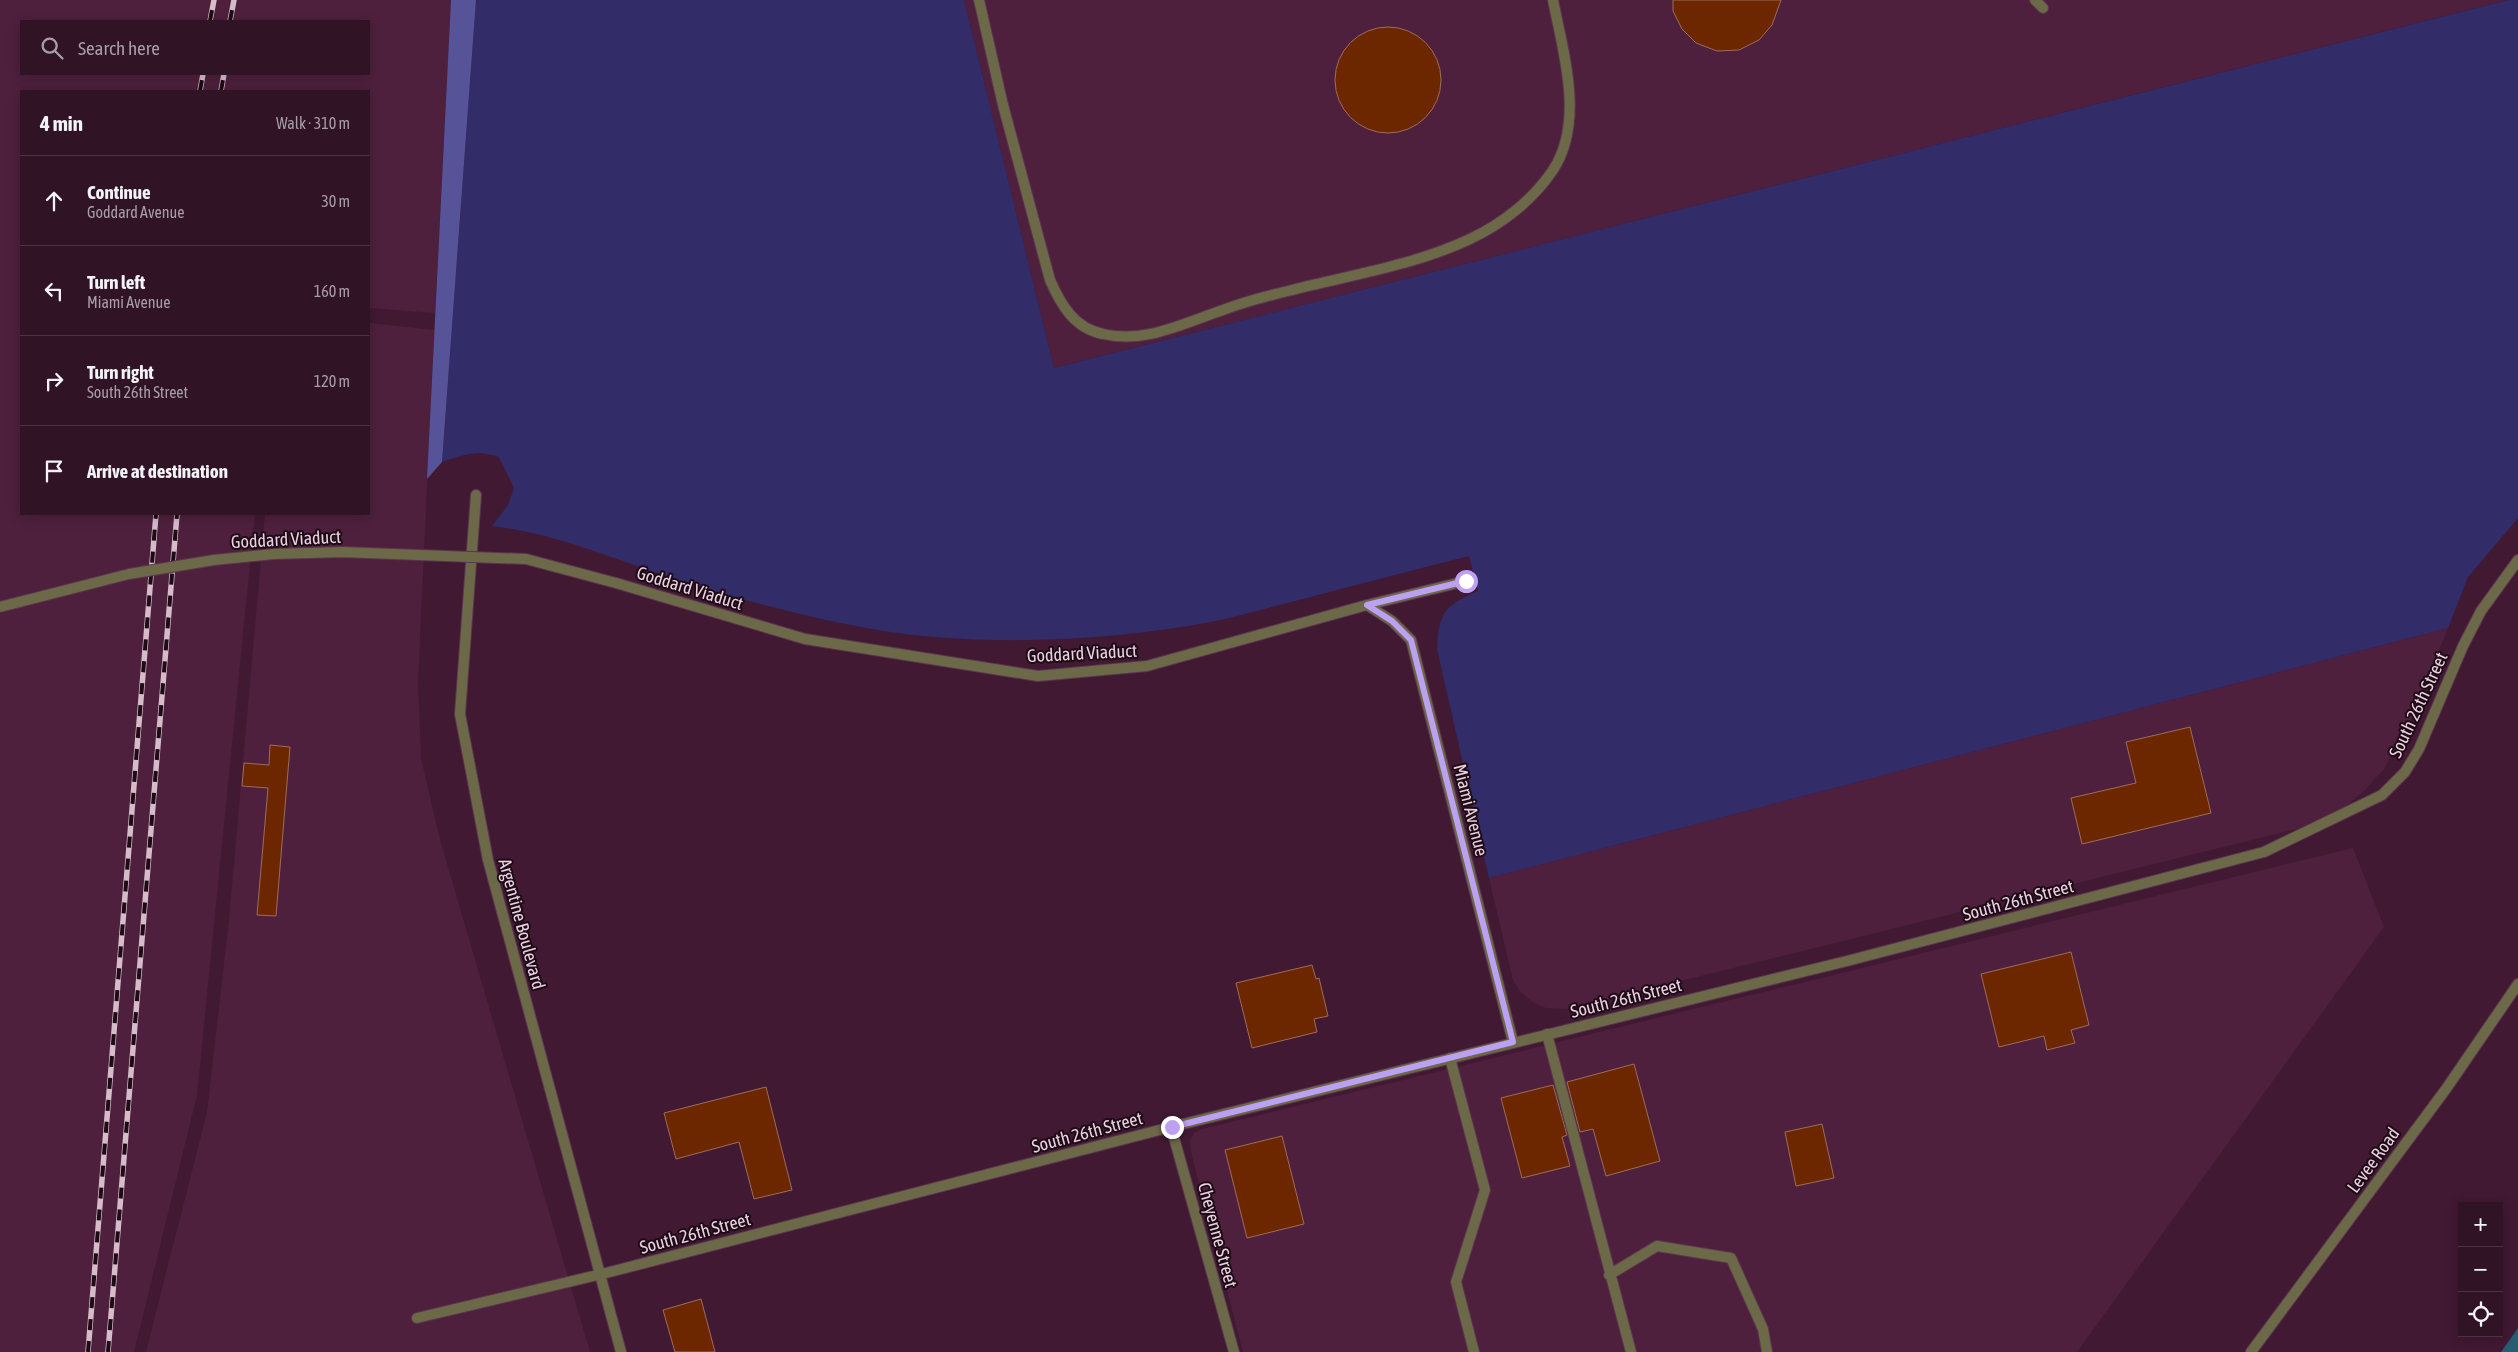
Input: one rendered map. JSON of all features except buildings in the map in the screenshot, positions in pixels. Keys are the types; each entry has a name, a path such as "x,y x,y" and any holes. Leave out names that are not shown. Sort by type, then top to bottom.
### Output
{"street":[{"path":"979,0 1003,106 1050,280 1059,300 1070,315 1080,324 1102,334 1122,336 1145,335 1170,330 1224,309 1261,298 1432,254 1470,239 1503,221 1531,197 1554,169 1567,136 1570,96 1553,0"},
{"path":"2035,0 2043,8"},
{"name":"Argentine Boulevard","path":"476,495 460,714 488,860 602,1274 621,1352"},
{"name":"Goddard Viaduct","path":"0,607 129,574 214,560 274,554 342,552 526,559 616,583 804,639 1038,676 1147,666 1367,605 1466,581"},
{"name":"South 26th Street","path":"417,1318 602,1274 1172,1127 1847,961 2264,852 2382,796 2405,772 2419,749 2463,646 2481,611 2518,560"},
{"name":"Miami Avenue","path":"1367,605 1392,621 1411,640 1513,1042"},
{"name":"Levee Road","path":"2251,1352 2446,1089 2518,984"},
{"path":"1547,1034 1609,1275 1631,1352"},
{"path":"1450,1058 1485,1190 1456,1282 1474,1352"},
{"name":"Cheyenne Street","path":"1172,1127 1234,1352"},
{"path":"1609,1275 1657,1246 1731,1258 1763,1329 1767,1352"}],"shaded area":[{"path":"0,0 451,0 435,313 370,308 370,90 20,90 20,515 255,515 197,1095 134,1352 0,1352"},
{"path":"451,0 476,0 442,462 427,479"},
{"path":"476,0 964,0 1054,368 2508,0 2518,0 2518,518 2468,577 2448,628 1489,878 1437,649 1439,626 1446,612 1458,601 1478,591 1469,556 1216,621 1131,634 1086,638 996,640 908,634 818,618 698,586 563,541 492,526 508,505 514,488 499,457 477,453 442,462"},
{"path":"964,0 2507,0 1054,368"},
{"path":"370,323 434,330 418,683 421,758 440,840 590,1352 146,1352 207,1112 229,920 265,515 370,515"},
{"path":"2448,628 2408,727 2383,770 2365,790 2345,807 2300,828 1567,1009 1546,1008 1534,1003 1520,991 1513,980 1489,878"},
{"path":"2353,848 2384,927 2077,1352 1243,1352 1191,1152 1190,1141 1194,1133 1202,1129"}],"water":[{"path":"2518,1328 2518,1352 2501,1352"}],"railway":[{"path":"210,20 214,0"},
{"path":"230,20 234,0"},
{"path":"200,90 203,75"},
{"path":"221,90 224,75"},
{"path":"88,1352 156,515"},
{"path":"108,1352 177,515"}],"route":[{"path":"1172,1127 1513,1042 1411,640 1392,621 1367,605 1466,581"}]}
